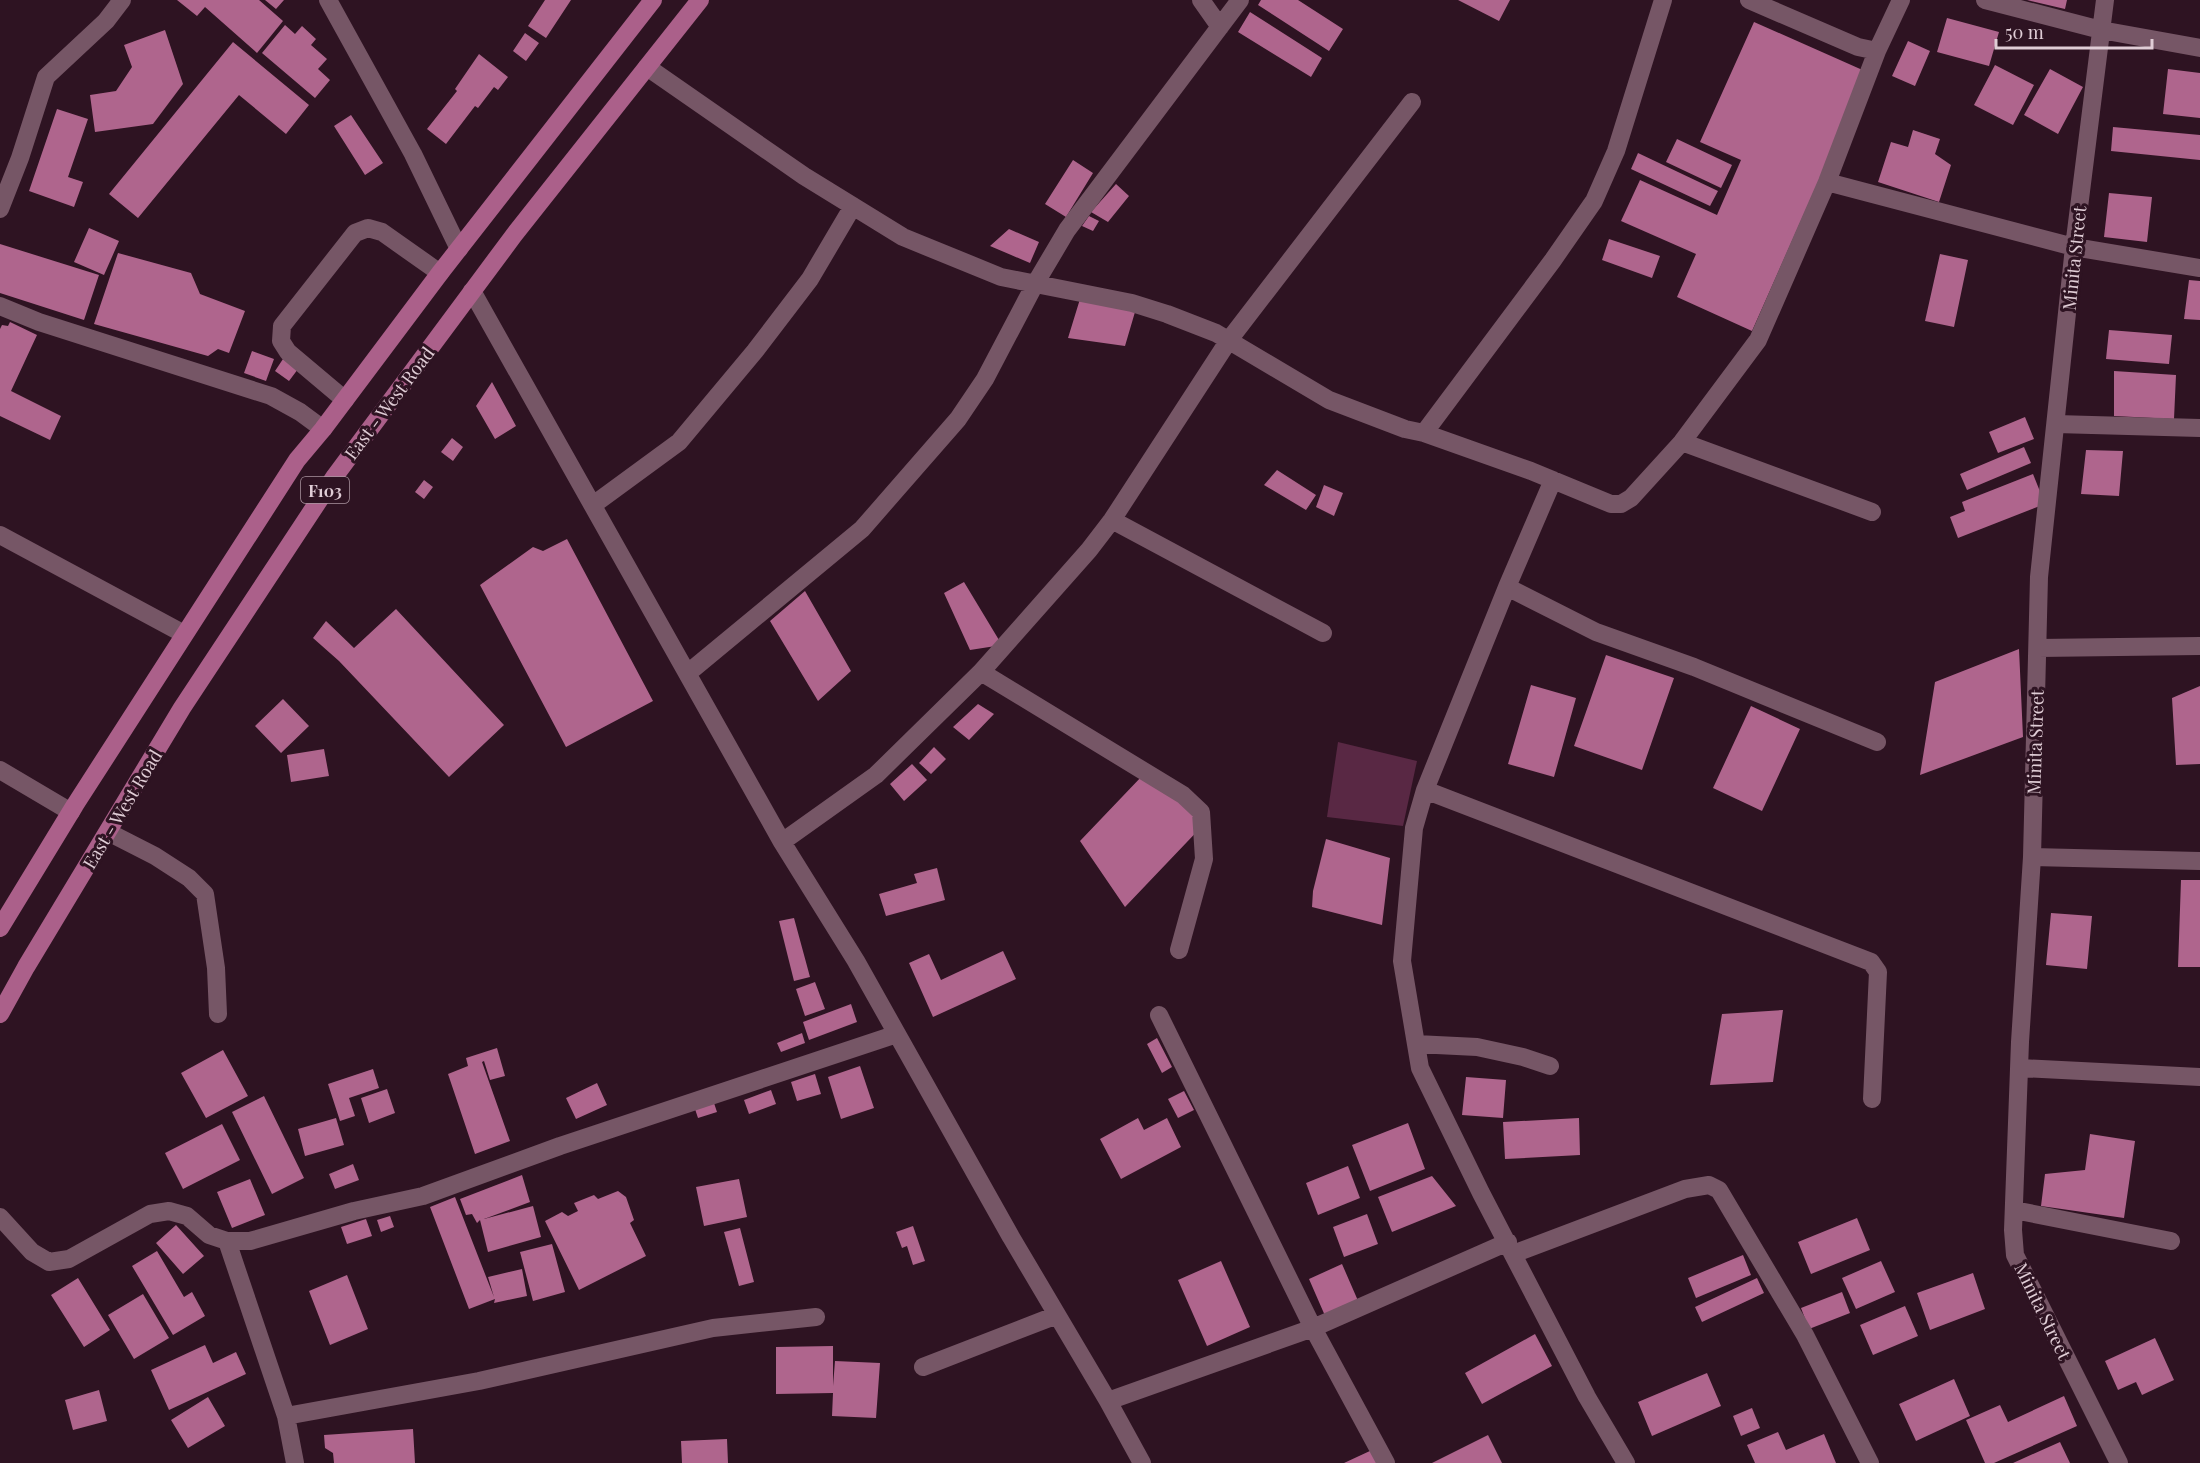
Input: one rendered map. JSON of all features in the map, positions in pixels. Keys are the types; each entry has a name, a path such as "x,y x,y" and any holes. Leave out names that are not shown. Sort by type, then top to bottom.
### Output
{"main road":[{"name":"East - West Road","path":"0,928 71,812 297,460 653,0"},
{"name":"East - West Road","path":"0,1014 182,708 335,476 514,235 700,0"}],"street":[{"path":"0,209 20,158 46,77 106,21 122,0"},
{"path":"328,0 413,154 459,249"},
{"path":"1201,0 1220,27"},
{"path":"688,673 853,537 958,419 985,379 1035,284 1067,230 1240,0"},
{"path":"1424,433 1553,260 1594,201 1616,150 1663,0"},
{"path":"1749,0 1839,39 1877,51"},
{"path":"647,67 804,176 903,237 1001,278 1132,303 1216,333 1329,400 1553,480 1611,504 1621,504 1631,498 1682,442 1758,340 1827,182 1877,51 1901,0"},
{"path":"1985,0 2101,30 2200,48"},
{"name":"Minita Street","path":"2104,0 2074,247 2039,578 2032,857 2020,1042 2014,1210 2015,1255 2119,1463"},
{"path":"782,842 876,775 981,672 1112,520 1229,340 1412,102"},
{"path":"1827,182 2074,247 2200,268"},
{"path":"594,505 679,442 810,279 853,206"},
{"path":"345,400 288,352 281,341 282,326 355,233 368,228 382,232 440,273"},
{"path":"472,291 782,842 856,960 1011,1237 1142,1463"},
{"path":"0,306 39,322 272,396 323,429"},
{"path":"2056,424 2200,428"},
{"path":"1682,442 1872,512"},
{"path":"1553,480 1425,790 1414,828 1402,961 1420,1068 1587,1397 1626,1463"},
{"path":"1112,520 1323,633"},
{"path":"0,535 184,634"},
{"path":"1507,587 1596,632 1694,667 1877,742"},
{"path":"2038,648 2200,646"},
{"path":"981,672 1183,795 1201,812 1204,859 1179,950"},
{"path":"5,778 71,812"},
{"path":"1425,790 1875,965 1878,972 1872,1099"},
{"path":"108,832 155,856 189,878 205,894 216,968 218,1014"},
{"path":"2032,857 2200,861"},
{"path":"1159,1015 1313,1328 1386,1463"},
{"path":"0,1217 32,1252 48,1262 69,1259 150,1214 169,1211 187,1216 209,1235 227,1241 250,1241 354,1211 423,1196 560,1146 897,1034"},
{"path":"1416,1044 1477,1047 1523,1057 1550,1066"},
{"path":"2020,1068 2200,1077"},
{"path":"1108,1401 1313,1328 1510,1248 1685,1189 1709,1185 1719,1190 1805,1335 1870,1463"},
{"path":"2014,1210 2171,1241"},
{"path":"227,1241 286,1416 295,1463"},
{"path":"923,1367 1057,1315"},
{"path":"286,1416 479,1381 713,1328 816,1317"}],"shaded area":[{"path":"1338,742 1417,761 1403,826 1327,817"}],"building":[{"path":"177,0 259,0 283,21 257,53 205,7 197,16"},
{"path":"265,0 284,0 276,9"},
{"path":"545,0 571,0 546,38 528,26"},
{"path":"1261,0 1298,0 1343,29 1329,51 1258,5"},
{"path":"1458,0 1510,0 1499,21"},
{"path":"2027,0 2067,0 2065,9"},
{"path":"1250,12 1322,58 1311,77 1238,32"},
{"path":"1947,18 1999,32 1989,66 1937,52"},
{"path":"1754,22 1867,72 1752,331 1677,297 1696,254 1621,221 1640,180 1717,215 1741,160 1700,142"},
{"path":"285,25 295,34 302,26 316,39 311,45 327,59 318,69 330,80 315,98 262,53"},
{"path":"165,30 183,84 153,124 95,132 90,95 116,91 132,67 124,45"},
{"path":"525,33 539,43 526,61 513,51"},
{"path":"1908,41 1930,51 1915,86 1892,76"},
{"path":"233,42 309,105 286,134 239,95 138,218 109,194"},
{"path":"479,54 508,77 498,90 494,87 478,108 475,106 446,144 427,129 457,91 455,89"},
{"path":"1995,65 2034,85 2013,125 1974,105"},
{"path":"2050,69 2083,87 2058,134 2024,115"},
{"path":"2168,69 2200,73 2200,118 2163,114"},
{"path":"57,109 88,119 68,177 83,182 74,207 29,191"},
{"path":"351,115 383,163 365,175 334,126"},
{"path":"2113,127 2200,135 2200,160 2111,151"},
{"path":"1913,130 1940,139 1935,154 1951,165 1939,202 1878,182 1891,142 1908,147"},
{"path":"1677,139 1732,165 1721,188 1666,162"},
{"path":"1638,153 1718,191 1710,206 1631,169"},
{"path":"1073,160 1093,173 1066,217 1045,204"},
{"path":"1116,184 1129,196 1108,222 1091,212"},
{"path":"2109,193 2152,197 2147,242 2104,237"},
{"path":"1089,216 1099,221 1093,231 1082,226"},
{"path":"89,228 119,241 104,275 74,262"},
{"path":"1009,229 1039,242 1030,263 990,246"},
{"path":"1609,239 1660,256 1652,278 1602,260"},
{"path":"0,244 99,275 84,320 0,293"},
{"path":"118,253 191,273 200,294 245,311 229,353 218,349 208,356 94,324"},
{"path":"1940,254 1968,260 1954,327 1925,321"},
{"path":"2189,280 2200,281 2200,320 2184,319"},
{"path":"1080,299 1135,312 1125,346 1068,338"},
{"path":"10,322 37,335 11,391 61,416 50,440 0,416 0,329 2,325 8,326"},
{"path":"2109,330 2172,335 2169,364 2106,359"},
{"path":"252,351 274,359 266,381 244,373"},
{"path":"283,359 298,369 289,381 275,371"},
{"path":"2114,371 2176,375 2174,419 2114,416"},
{"path":"492,382 516,426 495,439 476,406"},
{"path":"2025,417 2034,439 1998,453 1989,432"},
{"path":"452,438 463,447 453,461 441,452"},
{"path":"2024,447 2031,463 1967,490 1960,474"},
{"path":"2086,450 2123,451 2119,496 2081,494"},
{"path":"1277,470 1316,495 1306,510 1264,485"},
{"path":"2033,474 2045,504 1958,538 1950,517 1965,511 1962,502"},
{"path":"424,480 433,487 424,499 415,492"},
{"path":"1324,485 1343,493 1334,516 1316,507"},
{"path":"567,539 653,701 566,747 480,585 533,547 543,551"},
{"path":"964,582 1002,645 970,650 944,593"},
{"path":"805,591 851,671 818,701 770,621"},
{"path":"396,609 504,725 449,777 339,661 313,638 326,621 354,648"},
{"path":"2019,649 2023,737 1920,775 1935,682"},
{"path":"1606,655 1674,678 1642,770 1574,746"},
{"path":"1531,685 1576,698 1554,777 1508,764"},
{"path":"2200,686 2200,764 2176,765 2172,698"},
{"path":"283,699 309,726 281,753 255,726"},
{"path":"978,704 994,714 969,740 953,727"},
{"path":"1751,706 1800,729 1762,811 1713,788"},
{"path":"934,747 946,759 931,774 919,763"},
{"path":"324,749 329,776 291,782 287,755"},
{"path":"912,764 927,780 904,801 890,784"},
{"path":"1143,775 1207,821 1125,907 1080,841"},
{"path":"1326,839 1390,858 1382,925 1312,907 1313,891"},
{"path":"937,868 945,900 886,916 879,894 917,883 914,874"},
{"path":"2181,880 2200,880 2200,967 2178,967"},
{"path":"2051,913 2092,916 2087,969 2046,965"},
{"path":"794,918 810,977 794,981 779,921"},
{"path":"1003,951 1016,979 933,1017 909,963 929,954 941,980"},
{"path":"815,982 825,1009 805,1016 796,989"},
{"path":"851,1004 857,1022 809,1040 803,1022"},
{"path":"1783,1010 1773,1082 1710,1085 1722,1014"},
{"path":"802,1033 805,1043 781,1052 777,1043"},
{"path":"1157,1038 1172,1067 1162,1073 1147,1044"},
{"path":"497,1048 505,1076 490,1080 484,1061 482,1062 510,1141 475,1154 448,1074 468,1066 466,1058"},
{"path":"223,1050 248,1096 206,1118 181,1073"},
{"path":"860,1066 874,1108 841,1119 828,1077"},
{"path":"373,1069 379,1088 349,1098 355,1116 340,1121 328,1084"},
{"path":"815,1074 821,1094 797,1101 791,1082"},
{"path":"1466,1077 1506,1080 1503,1118 1462,1115"},
{"path":"597,1083 607,1105 576,1119 566,1098"},
{"path":"387,1089 395,1113 369,1123 361,1098"},
{"path":"771,1090 776,1104 749,1114 744,1100"},
{"path":"1184,1091 1194,1110 1178,1118 1168,1099"},
{"path":"264,1096 304,1178 272,1194 232,1112"},
{"path":"713,1100 717,1112 698,1118 694,1106"},
{"path":"336,1118 344,1145 305,1156 298,1129"},
{"path":"1138,1118 1144,1130 1167,1118 1181,1147 1121,1179 1100,1139"},
{"path":"1579,1118 1580,1155 1505,1159 1503,1122"},
{"path":"1408,1123 1425,1169 1370,1191 1352,1145"},
{"path":"222,1124 240,1160 183,1189 165,1153"},
{"path":"2090,1134 2135,1141 2124,1218 2041,1206 2045,1174 2085,1170"},
{"path":"353,1164 359,1180 335,1189 329,1174"},
{"path":"1348,1166 1360,1198 1318,1215 1306,1183"},
{"path":"522,1175 530,1202 484,1219 533,1206 541,1237 488,1252 480,1220 477,1223 472,1214 466,1215 460,1199"},
{"path":"1432,1176 1456,1206 1392,1232 1378,1197"},
{"path":"250,1179 265,1215 232,1228 217,1192"},
{"path":"739,1179 747,1217 704,1226 696,1187"},
{"path":"618,1191 626,1197 634,1220 630,1223 646,1256 579,1290 545,1221 562,1212 568,1216 578,1211 574,1203 594,1195 598,1199"},
{"path":"455,1197 494,1297 488,1277 522,1269 527,1296 494,1303 495,1299 469,1309 430,1207"},
{"path":"1367,1214 1378,1244 1344,1257 1333,1227"},
{"path":"390,1216 394,1227 381,1232 377,1220"},
{"path":"1857,1218 1870,1250 1811,1274 1798,1242"},
{"path":"366,1219 372,1236 347,1244 341,1227"},
{"path":"176,1225 204,1256 183,1274 156,1243"},
{"path":"913,1226 925,1261 913,1265 907,1246 902,1248 896,1232"},
{"path":"740,1228 754,1282 739,1286 724,1232"},
{"path":"552,1244 565,1292 533,1301 520,1252"},
{"path":"157,1251 184,1297 192,1292 205,1316 173,1335 132,1266"},
{"path":"1743,1255 1751,1275 1696,1298 1688,1278"},
{"path":"1221,1261 1250,1327 1207,1346 1178,1280"},
{"path":"1881,1261 1895,1292 1856,1309 1842,1278"},
{"path":"1342,1264 1359,1303 1326,1318 1309,1279"},
{"path":"1973,1273 1985,1309 1930,1330 1917,1293"},
{"path":"347,1275 368,1329 330,1345 309,1291"},
{"path":"78,1278 110,1330 84,1347 51,1295"},
{"path":"1757,1278 1764,1293 1702,1322 1695,1307"},
{"path":"1842,1292 1850,1313 1809,1329 1801,1308"},
{"path":"143,1294 169,1338 134,1359 108,1315"},
{"path":"1905,1306 1918,1336 1873,1355 1860,1325"},
{"path":"1535,1334 1552,1366 1482,1404 1465,1373"},
{"path":"2155,1338 2174,1380 2142,1395 2136,1382 2118,1390 2105,1361"},
{"path":"205,1345 213,1363 236,1352 246,1374 169,1410 151,1370"},
{"path":"833,1346 833,1386 835,1361 880,1363 876,1418 832,1416 833,1393 776,1394 776,1347"},
{"path":"1707,1373 1721,1406 1652,1436 1638,1402"},
{"path":"1954,1379 1970,1416 1916,1441 1899,1404"},
{"path":"99,1390 107,1421 73,1430 65,1400"},
{"path":"2064,1396 2077,1426 1994,1463 1985,1463 1966,1420 2000,1405 2008,1422"},
{"path":"208,1397 225,1426 188,1448 171,1420"},
{"path":"1752,1408 1760,1428 1741,1436 1733,1416"},
{"path":"413,1429 415,1463 334,1463 333,1453 325,1448 324,1435"},
{"path":"1778,1432 1786,1450 1824,1434 1836,1463 1755,1463 1747,1445"},
{"path":"1488,1435 1502,1463 1432,1463"},
{"path":"727,1439 728,1463 682,1463 681,1441"},
{"path":"2060,1442 2070,1463 2013,1463"},
{"path":"1372,1450 1377,1463 1344,1463"}]}
